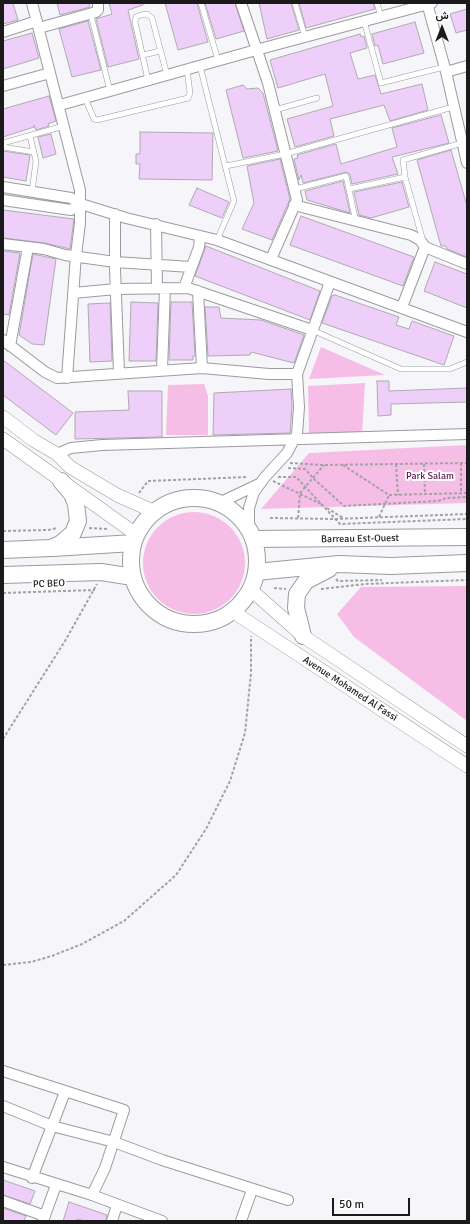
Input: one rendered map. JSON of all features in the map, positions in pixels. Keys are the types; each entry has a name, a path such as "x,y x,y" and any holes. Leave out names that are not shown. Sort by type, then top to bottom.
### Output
{"main road":[{"path":"51,548 68,537 68,526 78,516 76,504 72,494 61,481"},
{"path":"200,498 219,503 237,514 251,535 256,550 256,572 250,589 242,602 232,611 221,617 206,622 189,624 168,618 150,605 143,597 133,577 131,566 135,539 144,523 154,512 181,500 200,498"},
{"name":"Barreau Est-Ouest","path":"251,535 467,537"},
{"path":"3,550 51,548 135,539"},
{"path":"256,572 339,564 391,566 467,563"},
{"path":"303,636 296,608 298,591 310,578 339,564"},
{"path":"3,575 101,572 133,577"}],"street":[{"path":"32,3 60,106 80,190 80,223 76,255 67,378"},
{"path":"3,32 91,15 98,11 98,3"},
{"path":"241,3 275,110 297,200 271,259"},
{"path":"60,106 218,60 429,4 467,163"},
{"path":"445,69 467,66"},
{"path":"3,86 50,73"},
{"path":"3,187 71,198 81,204 115,214 217,240 467,332"},
{"path":"3,200 71,210 81,204"},
{"path":"294,205 411,235 420,240 425,247 467,264"},
{"path":"115,214 115,262 119,373"},
{"path":"156,224 157,264 161,288 162,370"},
{"path":"184,288 199,247 200,236"},
{"path":"3,244 115,262 191,267"},
{"path":"402,308 425,247"},
{"path":"28,248 6,343 52,377 67,378 202,368 269,374 297,374"},
{"path":"251,535 249,508 254,492 268,481 297,434 297,374 330,282"},
{"path":"73,293 116,289 184,288 198,291 312,330"},
{"path":"198,291 202,368"},
{"path":"3,417 33,440 57,454 70,467 132,503 154,512"},
{"path":"57,454 71,448 102,445 273,440 294,438 467,434"},
{"path":"3,439 61,481 135,539"},
{"path":"219,503 268,481"},
{"name":"Avenue Mohamed Al Fassi","path":"250,589 303,636 467,746"},
{"name":"Avenue Mohamed Al Fassi","path":"232,611 467,766"},
{"path":"3,1071 124,1110 105,1168 92,1195"},
{"path":"32,1178 65,1092"},
{"path":"3,1106 52,1126 114,1142 252,1190 288,1200"},
{"path":"3,1167 32,1178 92,1195 162,1221"},
{"path":"3,1201 44,1218 56,1185"},
{"path":"241,1221 252,1190"},
{"path":"112,1221 117,1205"}],"lane":[{"path":"201,3 218,60"},
{"path":"295,3 305,37"},
{"path":"377,3 381,17"},
{"path":"148,80 135,22 136,17 141,14 147,14 152,18 167,75"},
{"path":"91,15 110,91"},
{"path":"364,21 381,84 445,69"},
{"path":"143,55 160,51"},
{"path":"200,66 234,201 217,240"},
{"path":"85,98 94,119 97,120 188,98 190,93 187,69"},
{"path":"275,110 317,98"},
{"path":"226,166 285,154 453,106"},
{"path":"3,143 65,126"},
{"path":"30,136 36,161 32,192"},
{"path":"425,247 405,177 403,160 462,143"},
{"path":"3,147 34,152"},
{"path":"295,189 346,176 356,222"},
{"path":"349,189 405,177"},
{"path":"312,330 401,369 450,369 467,362"}],"path":[{"path":"467,463 342,465 291,463 286,468 306,469 313,478 344,506 438,501 446,498 467,497"},
{"path":"461,463 461,493"},
{"path":"396,464 398,495"},
{"path":"424,464 425,494"},
{"path":"298,518 300,493 325,465"},
{"path":"342,465 389,495 467,493"},
{"path":"268,481 280,472"},
{"path":"132,503 148,481 268,481 296,477 340,524 467,519"},
{"path":"268,481 300,493 344,518"},
{"path":"379,517 389,495"},
{"path":"270,518 335,519 467,514"},
{"path":"3,532 48,530 68,526 112,529"},
{"path":"3,739 95,590 101,572"},
{"path":"320,589 365,584 467,580"},
{"path":"274,588 298,591"},
{"name":"PC BEO","path":"3,594 95,590"},
{"path":"3,965 31,962 52,956 82,944 124,921 176,875 206,829 230,781 244,733 251,673 251,623"}],"green space":[{"path":"321,347 385,375 309,379"},
{"path":"365,383 362,435 309,434 308,386"},
{"path":"204,384 208,396 208,435 166,435 168,385"},
{"name":"Park Salam","path":"467,445 467,503 261,509 309,453"},
{"path":"194,512 213,516 230,527 241,544 245,563 241,582 230,599 213,610 194,614 175,610 158,599 147,582 143,563 147,544 158,527 175,516"},
{"path":"467,586 467,721 354,637 337,614 361,587"}],"building":[{"path":"3,3 13,3 18,20 3,24"},
{"path":"57,3 89,3 90,7 60,15"},
{"path":"109,3 143,3 143,5 128,10 139,59 108,67 96,19 112,14"},
{"path":"165,3 197,3 208,42 178,50"},
{"path":"205,3 235,3 244,31 216,39"},
{"path":"259,3 291,3 299,30 267,39"},
{"path":"299,3 373,3 375,9 306,28"},
{"path":"467,9 467,30 456,33 450,14"},
{"path":"88,21 101,70 72,77 59,29"},
{"path":"415,22 424,53 383,64 378,45 375,46 372,34"},
{"path":"32,33 39,58 3,69 3,41"},
{"path":"360,34 361,37 364,36 367,48 350,53 358,79 375,75 381,94 422,84 428,110 390,121 384,105 330,119 334,136 295,147 287,119 333,106 325,74 278,88 270,60"},
{"path":"243,85 247,89 258,88 263,93 278,151 243,158 226,90"},
{"path":"49,96 56,121 48,124 49,126 36,130 34,125 34,127 3,137 3,109"},
{"path":"441,115 449,143 392,157 398,174 352,184 350,175 347,172 303,183 301,175 299,180 294,159 298,158 297,155 336,144 341,164 397,147 392,128"},
{"path":"140,132 213,133 212,180 139,179 140,164 136,164 136,154 140,154"},
{"path":"51,134 56,154 43,158 38,137"},
{"path":"451,150 467,206 467,257 447,249 446,246 441,246 417,160"},
{"path":"3,151 30,155 26,181 3,177"},
{"path":"280,159 290,199 272,240 242,229 254,203 247,166"},
{"path":"343,181 350,213 307,200 305,191"},
{"path":"402,182 409,207 371,218 359,215 354,192"},
{"path":"197,188 229,202 222,218 189,205"},
{"path":"3,210 74,219 70,249 45,243 3,238"},
{"path":"301,216 414,257 403,286 290,245"},
{"path":"206,246 320,291 310,320 195,276"},
{"path":"3,251 20,253 9,315 3,314"},
{"path":"33,254 56,259 44,345 32,344 19,335"},
{"path":"435,262 467,274 467,308 424,291"},
{"path":"335,295 399,317 396,325 409,329 412,321 454,336 444,365 322,323 332,296"},
{"path":"131,302 158,303 156,361 129,361"},
{"path":"171,302 192,302 195,356 193,356 193,360 169,360"},
{"path":"110,303 112,361 90,362 88,304"},
{"path":"205,307 219,307 221,318 261,320 304,335 294,363 251,352 250,355 208,356"},
{"path":"3,360 73,413 56,435 3,395"},
{"path":"377,381 389,381 389,391 467,388 467,402 391,404 391,415 378,416"},
{"path":"291,389 292,407 290,433 213,435 214,393"},
{"path":"128,391 162,391 162,437 75,439 75,412 129,410"},
{"path":"3,1180 35,1191 30,1204 3,1195"},
{"path":"69,1202 107,1215 106,1221 85,1221 77,1219 77,1221 63,1221"},
{"path":"3,1208 26,1216 24,1221 3,1221"}]}
